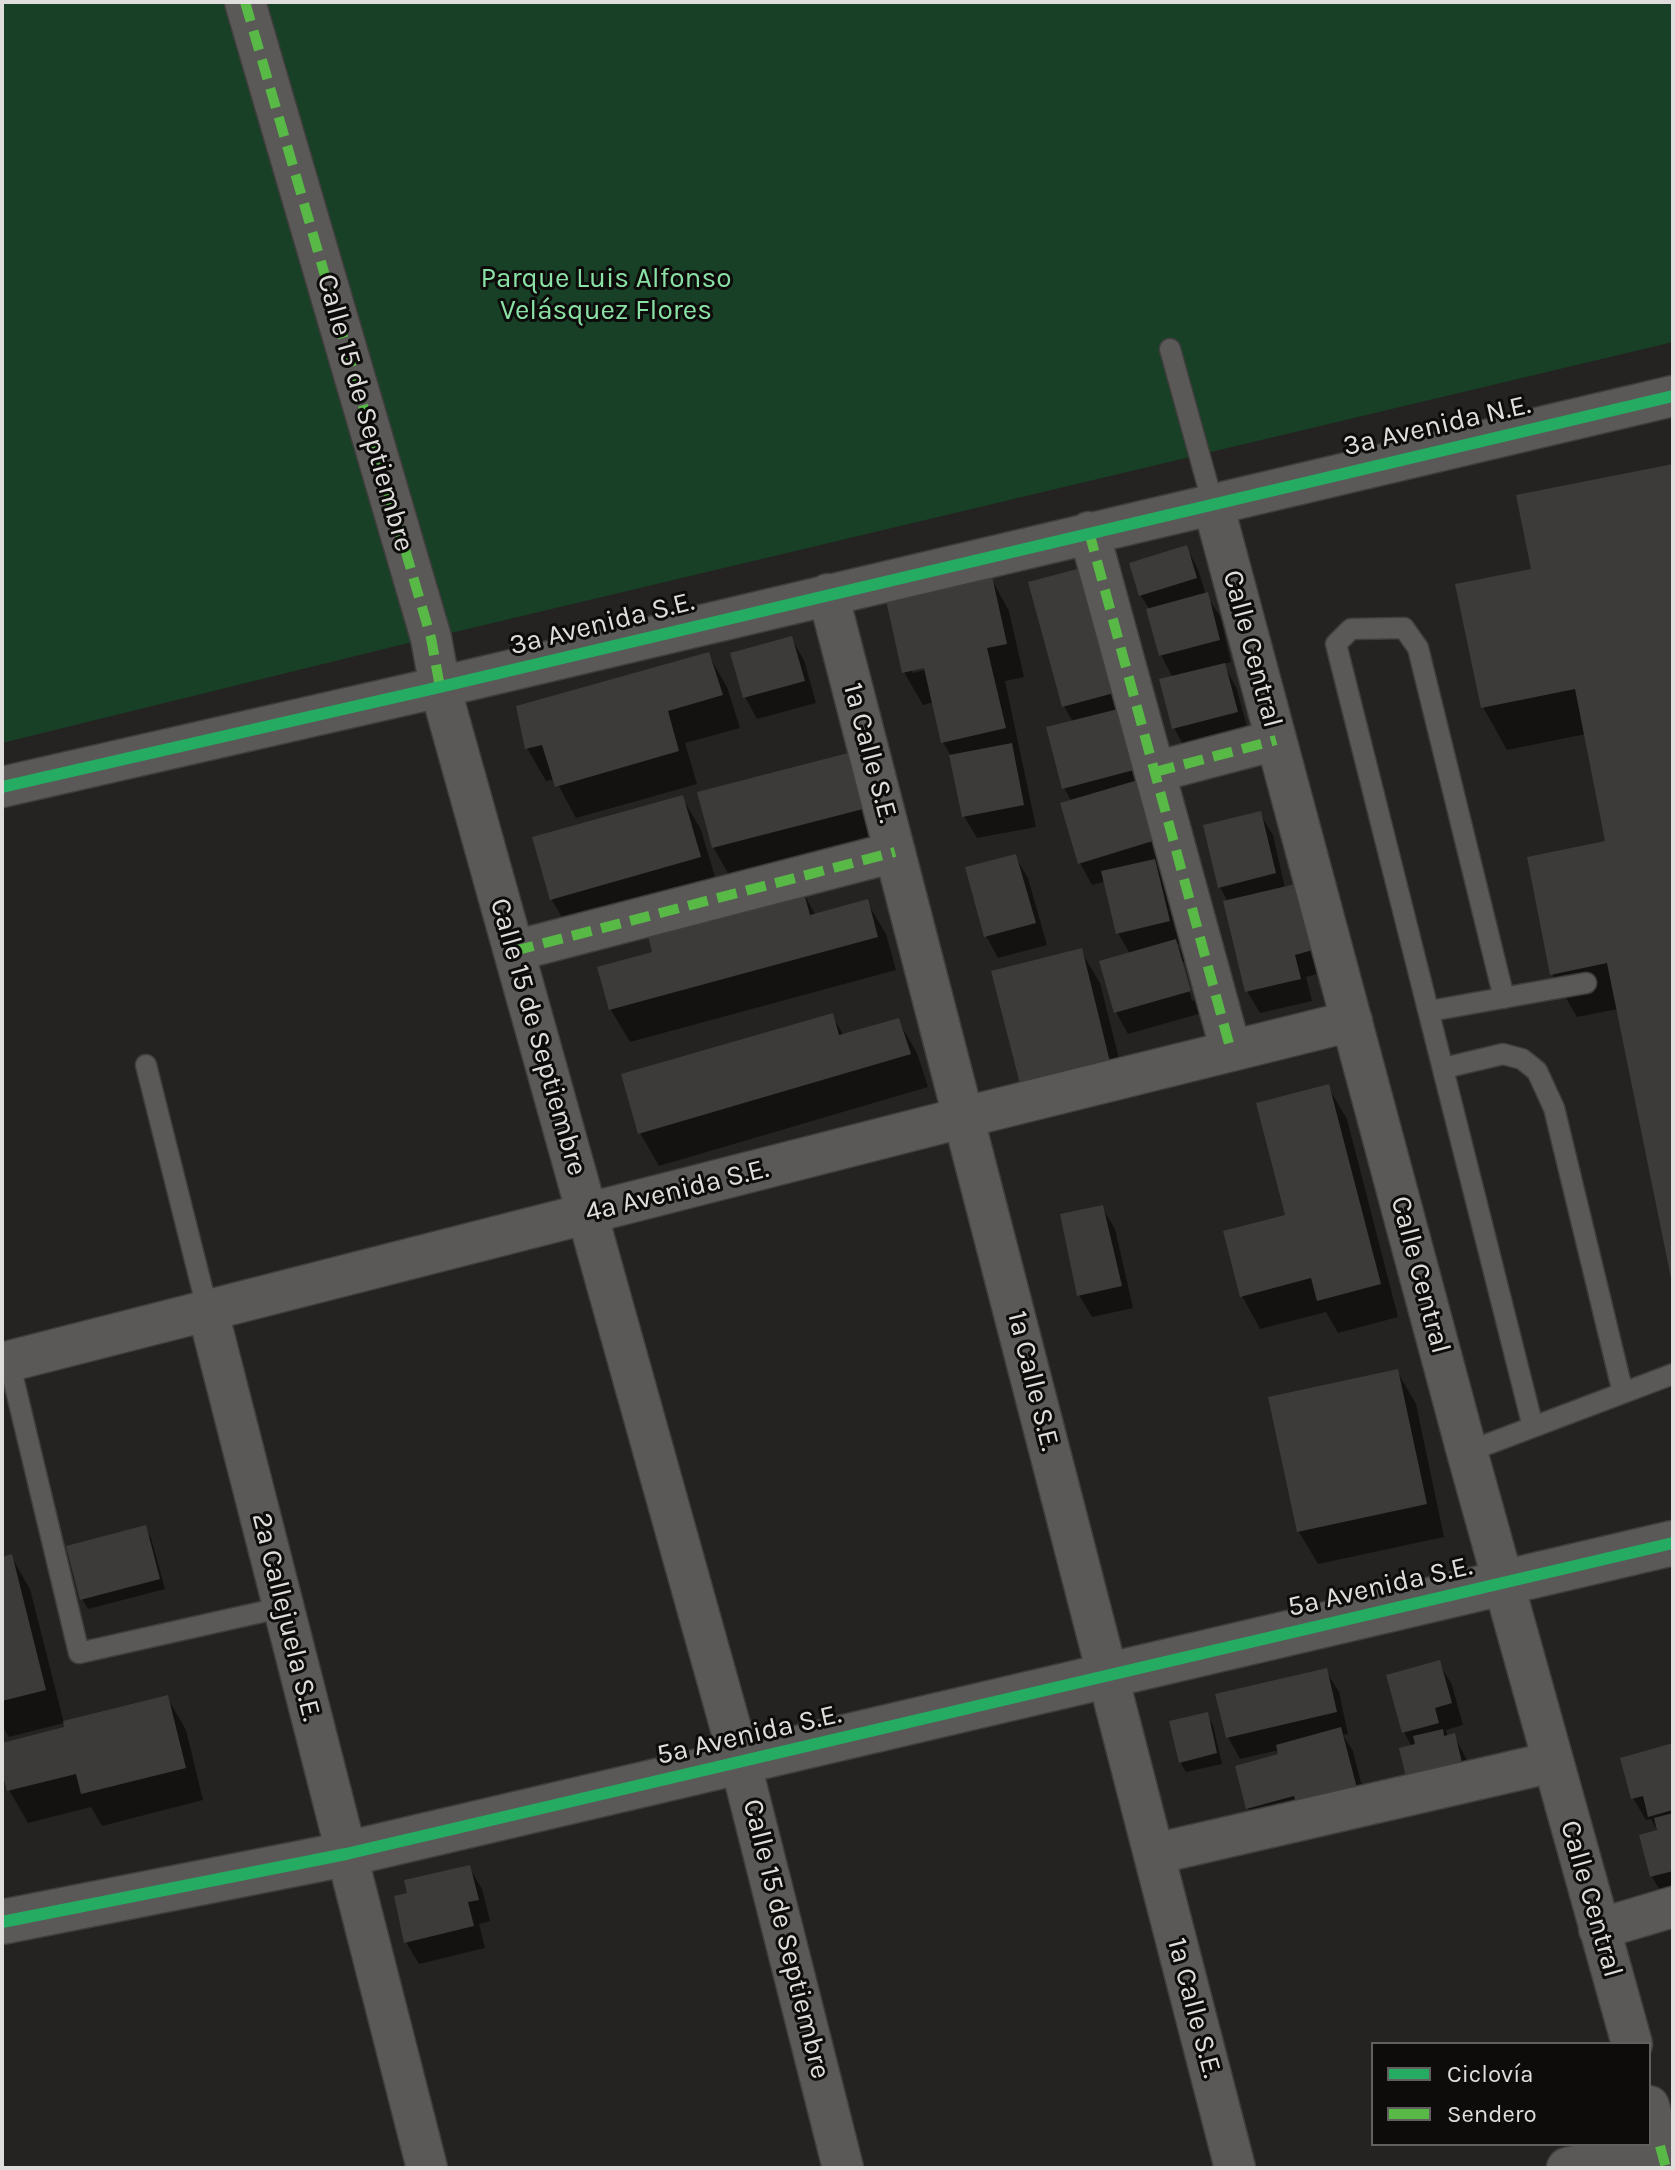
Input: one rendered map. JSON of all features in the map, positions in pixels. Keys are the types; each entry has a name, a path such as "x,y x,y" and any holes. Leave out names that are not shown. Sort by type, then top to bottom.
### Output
{"street":[{"name":"Calle 15 de Septiembre","path":"245,2 431,638 440,687 740,1761 843,2168"},
{"name":"3a Avenida N.E.","path":"1213,504 1673,396"},
{"name":"3a Avenida S.E.","path":"2,787 1213,504"},
{"name":"Calle Central","path":"1213,504 1467,1452 1631,2042"},
{"path":"1089,532 1231,1051"},
{"name":"1a Calle S.E.","path":"828,594 1235,2168"},
{"path":"1155,772 1276,740"},
{"path":"514,951 895,852"},
{"name":"4a Avenida S.E.","path":"6,1362 1352,1021"},
{"name":"2a Callejuela S.E.","path":"208,1312 427,2168"},
{"name":"5a Avenida S.E.","path":"2,1922 346,1854 1673,1543"},
{"path":"1154,1854 1553,1762"},
{"path":"1599,1929 1673,1907"},
{"path":"1567,2168 1666,2152 1651,2111"}],"lane":[{"path":"1170,349 1213,504"},
{"path":"1504,998 1418,648 1404,628 1351,629 1336,644 1533,1427"},
{"path":"1430,1011 1586,983"},
{"path":"1444,1068 1503,1054 1522,1059 1537,1071 1554,1108 1623,1393"},
{"name":"2a Callejuela S.E.","path":"146,1065 208,1312"},
{"path":"6,1362 79,1653 284,1607"},
{"path":"1467,1452 1673,1374"}],"green space":[{"name":"Parque Luis Alfonso Velásquez Flores","path":"2,2 1673,2 1673,342 2,743"}],"building":[{"path":"1673,464 1672,1283 1607,963 1550,975 1527,857 1605,841 1575,689 1481,708 1455,584 1531,569 1516,495"},
{"path":"1187,545 1197,578 1139,596 1129,563"},
{"path":"1081,568 1114,693 1062,707 1028,582"},
{"path":"992,576 1007,644 987,648 1006,728 941,743 924,668 902,673 886,600"},
{"path":"1208,592 1220,640 1159,656 1146,609"},
{"path":"792,636 805,681 743,698 730,653"},
{"path":"709,652 723,695 668,711 679,751 555,787 542,745 525,749 516,706"},
{"path":"1225,663 1238,712 1172,729 1159,679"},
{"path":"1118,709 1134,770 1062,789 1046,727"},
{"path":"1012,743 1024,805 962,817 949,755"},
{"path":"852,752 867,808 712,848 697,792"},
{"path":"1138,780 1156,840 1078,864 1060,803"},
{"path":"683,795 701,857 550,900 532,837"},
{"path":"1261,811 1276,873 1218,888 1203,825"},
{"path":"1016,854 1036,923 984,937 965,867"},
{"path":"1155,859 1170,921 1116,934 1101,871"},
{"path":"1304,882 1320,948 1295,955 1301,979 1245,992 1223,901"},
{"path":"803,890 810,915 868,899 878,937 609,1010 597,967 652,952 647,932"},
{"path":"1176,939 1191,991 1114,1013 1099,961"},
{"path":"1082,948 1110,1062 1020,1084 991,971"},
{"path":"833,1013 839,1035 899,1018 911,1054 638,1134 621,1074"},
{"path":"1329,1084 1381,1284 1317,1301 1311,1278 1240,1297 1223,1231 1285,1215 1256,1103"},
{"path":"1103,1205 1122,1286 1077,1296 1060,1214"},
{"path":"1398,1369 1427,1504 1297,1532 1268,1397"},
{"path":"146,1525 160,1579 80,1600 66,1546"},
{"path":"12,1554 46,1690 2,1701 2,1557"},
{"path":"1440,1660 1452,1703 1435,1708 1439,1723 1402,1733 1386,1675"},
{"path":"1327,1668 1337,1712 1226,1738 1215,1694"},
{"path":"168,1695 186,1768 81,1794 76,1774 7,1791 2,1772 2,1743 64,1727 63,1721"},
{"path":"1208,1712 1217,1753 1179,1763 1169,1721"},
{"path":"1341,1727 1358,1792 1298,1809 1294,1796 1246,1809 1235,1766 1278,1754 1276,1745"},
{"path":"1443,1729 1444,1736 1455,1733 1465,1776 1409,1790 1399,1748 1415,1744 1413,1736"},
{"path":"1673,1743 1673,1810 1648,1817 1643,1796 1631,1799 1620,1758"},
{"path":"1673,1813 1673,1871 1650,1877 1639,1835 1657,1830 1654,1818"},
{"path":"470,1865 479,1900 468,1902 474,1926 404,1943 394,1896 407,1893 404,1880"}],"marked path":[{"path":"245,2 431,638 440,687"},
{"path":"1089,532 1231,1051"},
{"path":"1155,772 1276,740"},
{"path":"514,951 895,852"},
{"path":"1660,2146 1666,2168"}],"cycle path":[{"path":"2,787 440,687 1673,396"},
{"path":"2,1922 346,1854 1673,1543"}]}
